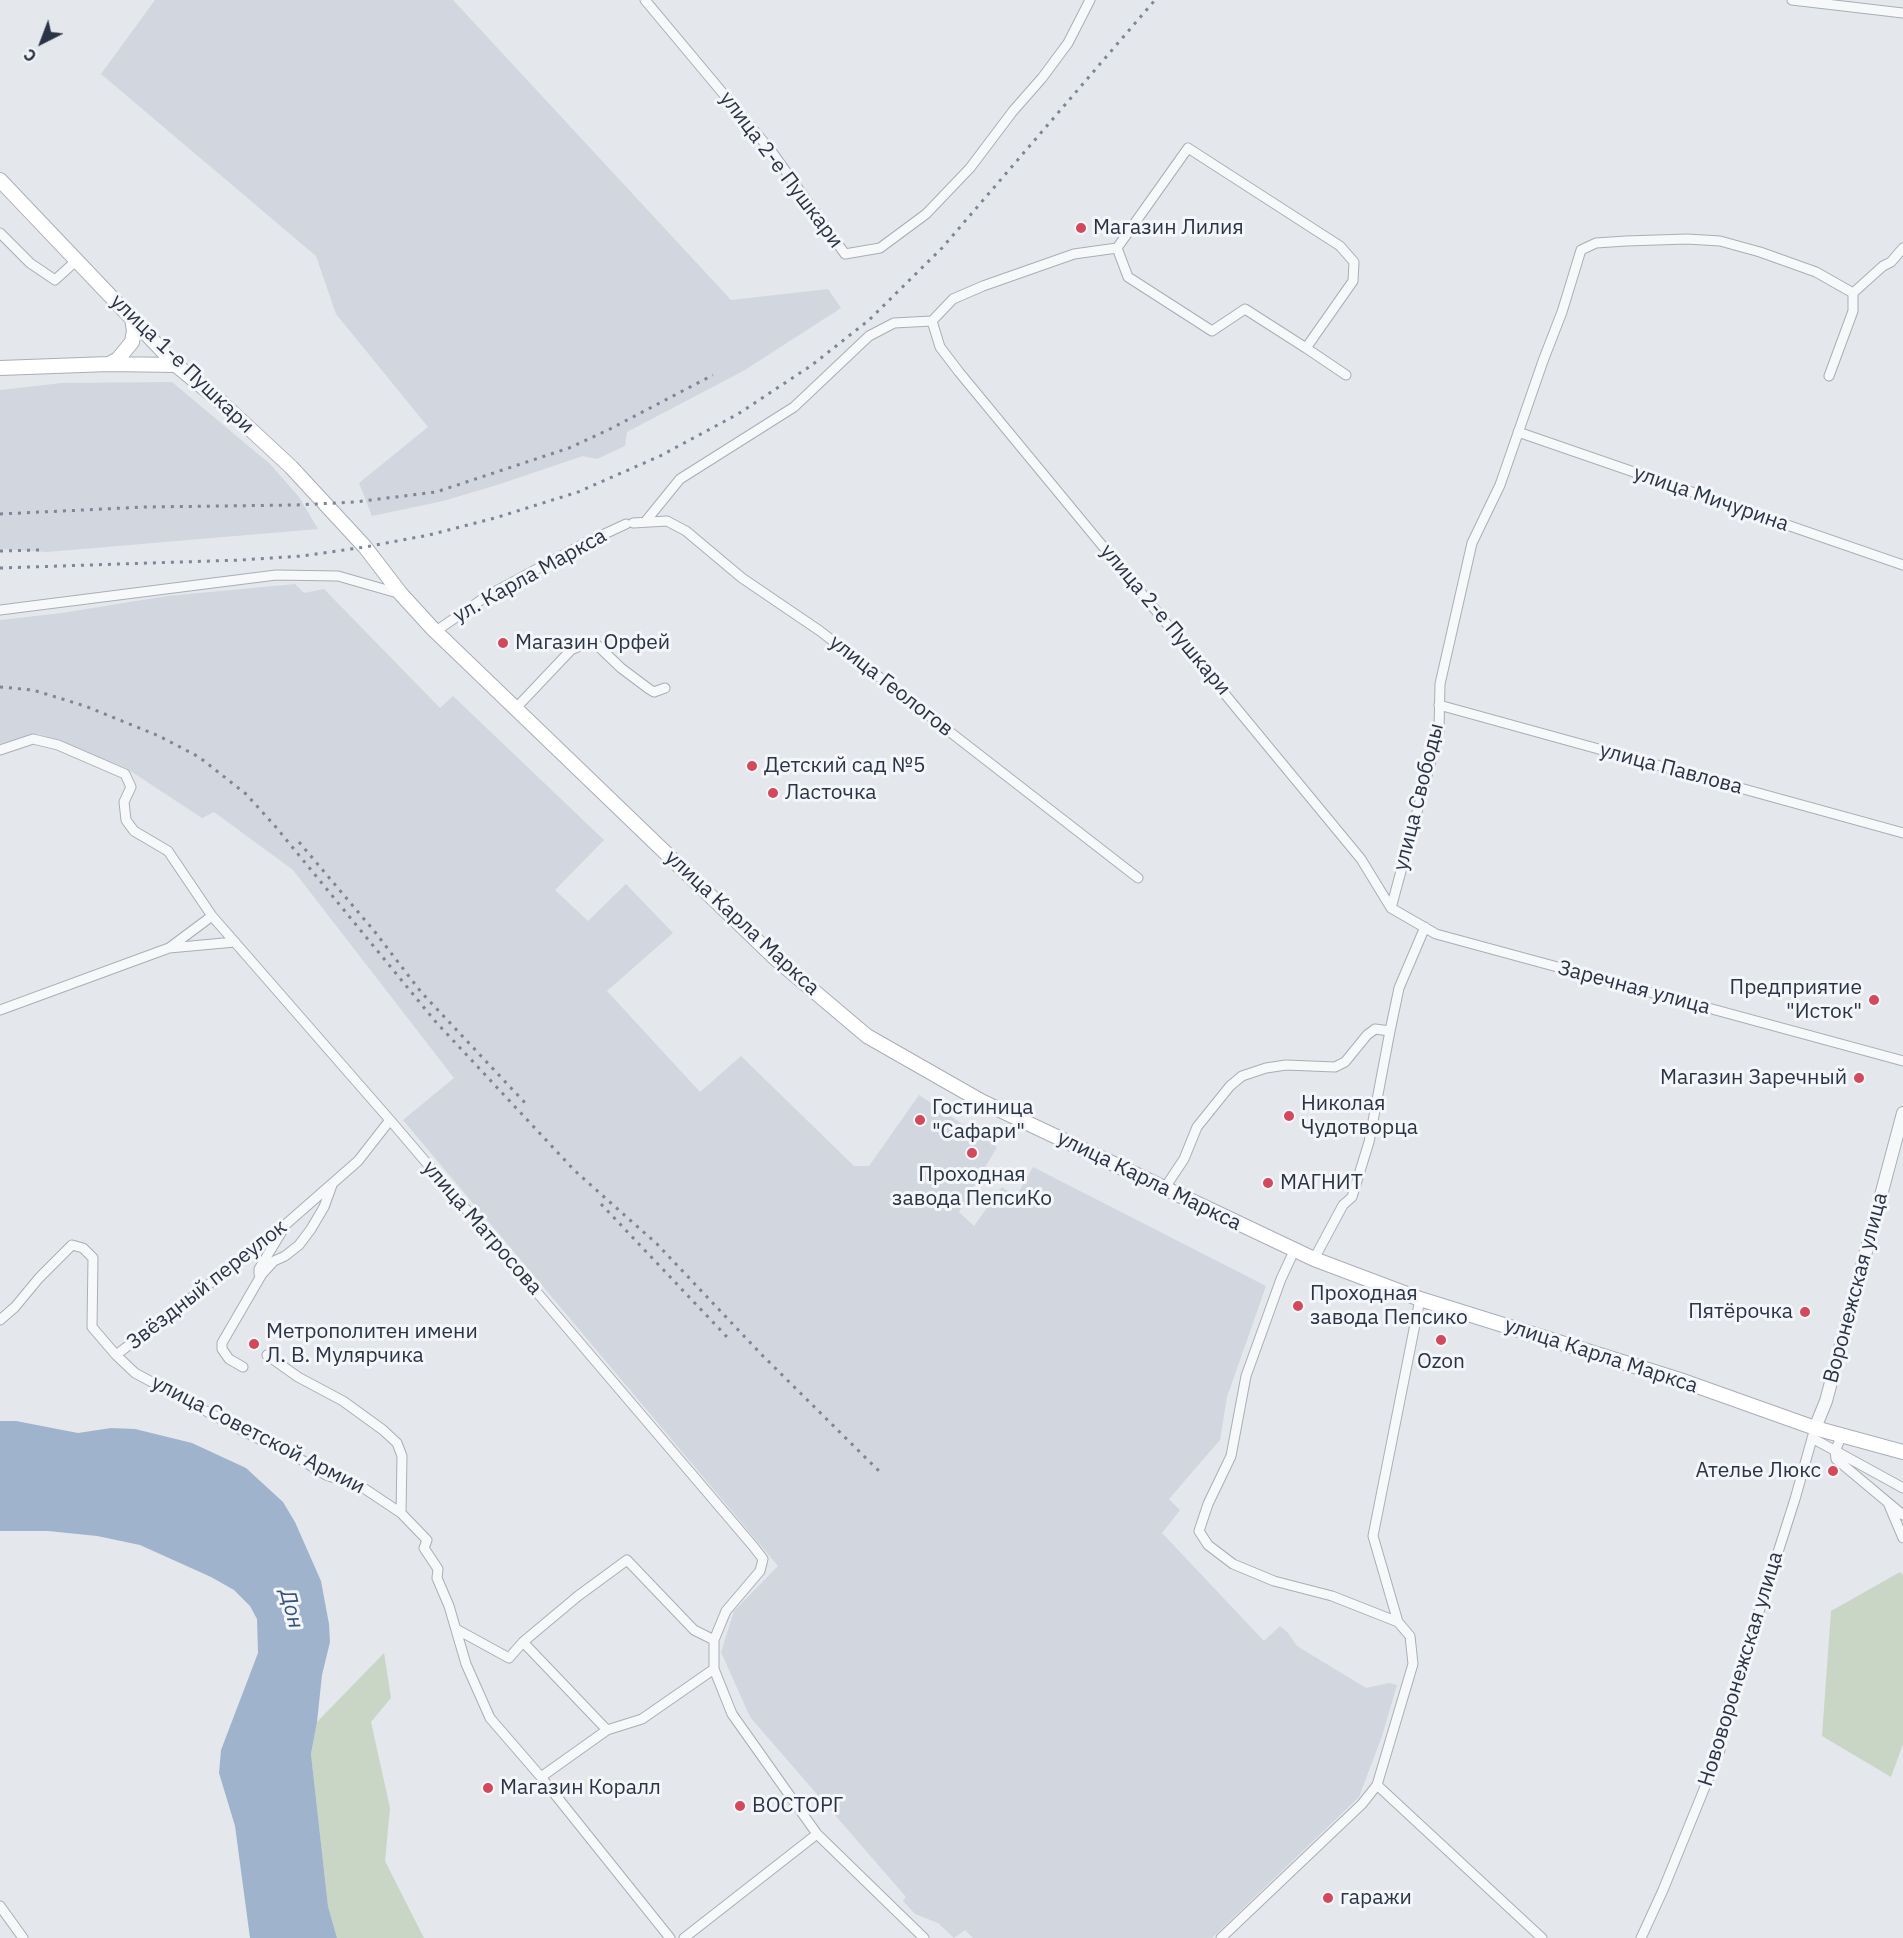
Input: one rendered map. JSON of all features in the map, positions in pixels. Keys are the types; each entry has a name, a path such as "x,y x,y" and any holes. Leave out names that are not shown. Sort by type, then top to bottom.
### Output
{"main road":[{"name":"улица 1-е Пушкари","path":"0,180 176,364 291,467 364,548"},
{"path":"109,364 118,359 132,342 134,331 132,318"},
{"path":"0,368 176,364"},
{"name":"улица Карла Маркса","path":"364,548 401,594 436,631 777,960 867,1035 968,1094 1314,1260 1420,1299 1683,1381 1813,1433 1842,1435 1903,1452"}],"street":[{"name":"улица 2-е Пушкари","path":"645,0 772,152 845,254 880,248 926,214 970,168 1013,111 1042,78 1068,44 1090,0"},
{"path":"1792,0 1903,13"},
{"path":"645,522 680,479 794,407 869,336 894,323 932,321 953,299 982,286 1074,254 1118,248 1188,148 1340,246 1354,262 1353,281 1306,348"},
{"path":"0,233 30,263 55,280 77,260"},
{"path":"1518,432 1562,312 1581,250 1596,243 1687,239 1720,241 1760,252 1816,272 1853,293"},
{"path":"1118,248 1128,277 1212,331 1245,309 1346,375"},
{"path":"1829,376 1853,311 1853,293 1883,266 1891,262 1903,248"},
{"name":"улица 2-е Пушкари","path":"932,321 940,347 958,372 1353,849 1390,908"},
{"name":"улица Мичурина","path":"1518,432 1903,565"},
{"name":"улица Свободы","path":"1390,908 1439,731 1440,684 1472,543 1500,485 1518,432"},
{"name":"улица Геологов","path":"629,524 667,521 686,531 742,578 820,631 1138,878"},
{"name":"ул. Карла Маркса","path":"436,631 487,596 585,543 629,524"},
{"path":"0,610 276,575 338,576 401,594"},
{"path":"516,708 571,650 589,642 596,644 621,668 654,692 665,688"},
{"name":"улица Павлова","path":"1439,705 1903,833"},
{"name":"улица Матросова","path":"0,750 33,739 58,745 125,774 131,787 124,802 126,820 134,831 168,851 212,916 390,1120 763,1559 760,1571 726,1611 714,1640"},
{"name":"Заречная улица","path":"1390,908 1436,934 1903,1062"},
{"path":"169,948 212,916"},
{"path":"1314,1260 1343,1205 1352,1197 1369,1142 1399,988 1425,927"},
{"path":"0,1010 169,948 235,942"},
{"path":"1164,1189 1184,1159 1197,1127 1230,1086 1242,1076 1266,1068 1286,1065 1335,1067 1345,1062 1367,1035 1375,1029 1390,1031"},
{"name":"Воронежская улица","path":"1813,1433 1826,1401 1903,1113"},
{"name":"Звёздный переулок","path":"0,1320 15,1307 39,1278 72,1245 83,1248 93,1258 92,1327 116,1355 286,1225 358,1161 390,1120"},
{"path":"243,1367 229,1359 222,1349 222,1344 258,1279 274,1261 285,1256 298,1245 321,1213 332,1184"},
{"path":"258,1279 259,1269 286,1225"},
{"path":"1294,1251 1281,1279 1246,1376 1231,1456 1208,1504 1199,1531 1208,1545 1233,1564 1275,1581 1332,1596 1398,1622"},
{"path":"1221,1938 1362,1804 1377,1785 1413,1664 1410,1636 1398,1622 1373,1536 1420,1299"},
{"name":"улица Советской Армии","path":"116,1355 135,1373 243,1431 300,1459 326,1475 362,1487 401,1514 427,1540 424,1548 438,1569 437,1578 449,1606 466,1664 490,1718 542,1777 666,1936 670,1938"},
{"path":"267,1355 298,1377 343,1401 397,1443 402,1456 401,1514"},
{"name":"улица Карла Маркса","path":"1813,1433 1835,1451 1903,1488"},
{"name":"Нововоронежская улица","path":"1641,1938 1720,1750 1725,1718 1795,1499 1813,1433"},
{"path":"1842,1435 1835,1451 1836,1459 1903,1515"},
{"path":"1888,1502 1903,1538"},
{"path":"456,1629 509,1658 523,1642 627,1560 694,1630 714,1640 714,1669 732,1714 817,1834 924,1938"},
{"path":"523,1642 607,1730"},
{"path":"542,1777 607,1730 642,1719 714,1669"},
{"path":"1377,1785 1542,1938"},
{"path":"684,1938 817,1834"},
{"path":"0,1906 23,1938"}],"shaded area":[{"path":"155,0 453,0 731,300 828,289 841,308 745,370 627,432 625,446 597,459 583,456 443,501 372,516 359,483 428,427 336,314 316,256 101,74"},
{"path":"172,382 270,464 299,497 318,529 47,552 0,549 0,390 62,383"},
{"path":"295,584 304,593 324,589 440,708 453,696 604,840 555,890 588,921 626,884 673,933 607,991 700,1092 741,1056 854,1166 869,1166 919,1095 997,1147 959,1212 974,1226 1002,1187 1016,1197 1033,1167 1266,1286 1227,1397 1220,1440 1169,1499 1180,1510 1162,1533 1264,1641 1280,1626 1297,1646 1366,1688 1389,1683 1397,1685 1382,1736 1359,1797 1212,1938 973,1938 965,1930 954,1938 938,1923 915,1914 903,1901 906,1897 750,1717 721,1652 734,1611 778,1566 403,1120 454,1078 293,870 214,812 202,818 126,768 39,734 0,744 0,620 62,613 167,596"}],"green space":[{"path":"1900,1572 1903,1575 1903,1744 1891,1777 1822,1736 1831,1611"},
{"path":"384,1653 391,1698 371,1722 390,1808 385,1861 424,1938 337,1938 328,1906 311,1754 317,1722"}],"water":[{"name":"Дон","path":"0,1421 16,1421 78,1433 111,1428 135,1429 192,1443 246,1468 283,1502 295,1522 321,1581 329,1624 330,1642 322,1675 311,1754 328,1906 337,1938 250,1938 235,1826 219,1773 221,1750 258,1653 257,1619 250,1606 234,1590 211,1577 140,1545 97,1536 48,1531 0,1531"}],"railway":[{"path":"0,568 241,560 302,556 365,547 429,535 495,518 578,492 660,456 738,414 812,365 869,320 942,248 1155,0"},
{"path":"0,514 145,507 296,505 355,502 436,492 569,448 713,375"},
{"path":"0,551 41,550"},
{"path":"0,687 33,690 85,706 159,736 199,757 246,794 275,826 435,1021 574,1170 657,1244 761,1354 880,1472"},
{"path":"299,842 375,932 421,992 527,1105"},
{"path":"601,1204 727,1337"}],"place":[{"name":"Магазин Лилия","path":"1081,228"},
{"name":"Магазин Орфей","path":"503,643"},
{"name":"Детский сад №5","path":"752,766"},
{"name":"Ласточка","path":"773,793"},
{"name":"Предприятие \"Исток\"","path":"1874,1000"},
{"name":"Магазин Заречный","path":"1859,1078"},
{"name":"Николая Чудотворца","path":"1289,1116"},
{"name":"Гостиница \"Сафари\"","path":"920,1120"},
{"name":"Проходная завода ПепсиКо","path":"972,1153"},
{"name":"МАГНИТ","path":"1268,1183"},
{"name":"Проходная завода Пепсико","path":"1298,1306"},
{"name":"Пятёрочка","path":"1805,1312"},
{"name":"Ozon","path":"1441,1340"},
{"name":"Метрополитен имени Л. В. Мулярчика","path":"254,1344"},
{"name":"Ателье Люкс","path":"1833,1471"},
{"name":"Магазин Коралл","path":"488,1788"},
{"name":"ВОСТОРГ","path":"740,1806"},
{"name":"гаражи","path":"1328,1898"}]}
